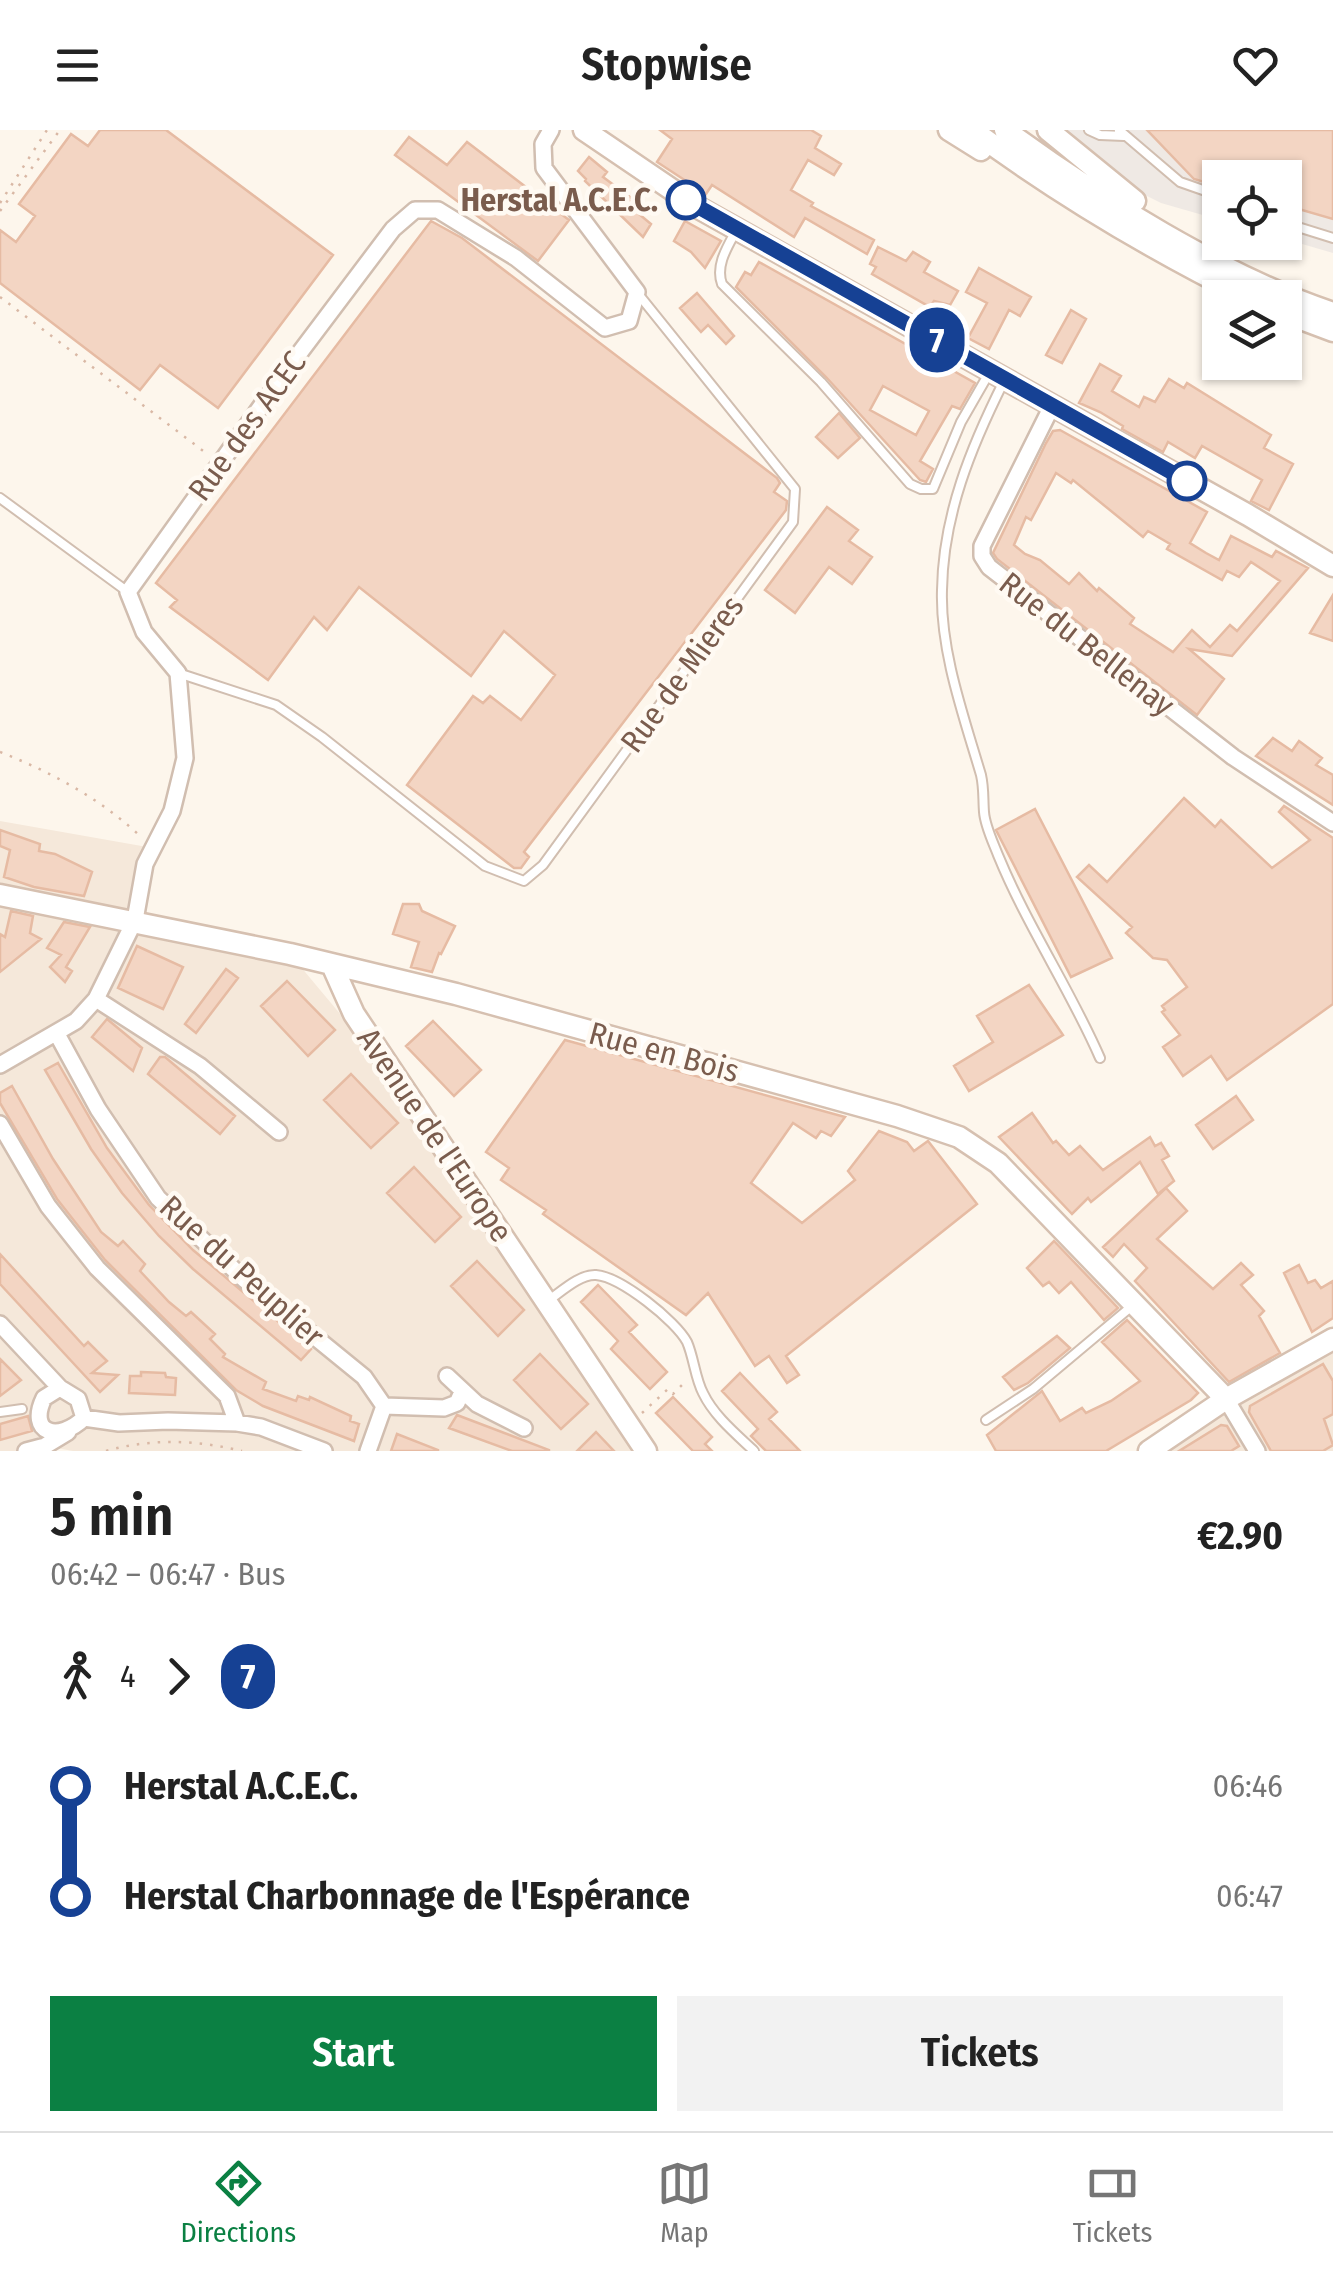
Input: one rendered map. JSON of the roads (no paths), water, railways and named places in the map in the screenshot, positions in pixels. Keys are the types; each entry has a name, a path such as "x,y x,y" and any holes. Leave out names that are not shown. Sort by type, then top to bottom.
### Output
{"street":[{"name":"Rue de Mieres","path":"551,130 543,144 544,168 637,292"},
{"path":"584,130 676,194 1276,530 1333,566"},
{"path":"948,130 992,158 1050,183"},
{"path":"972,130 1158,250 1232,280"},
{"path":"1005,130 1240,280"},
{"path":"1048,130 1182,242"},
{"name":"Rue des ACEC","path":"128,592 393,229 415,210 438,210 516,258 605,328 629,321 637,292"},
{"path":"1302,294 1333,298"},
{"path":"1302,303 1333,313"},
{"path":"1302,319 1333,331"},
{"name":"Rue du Bellenay","path":"1052,406 982,546 982,556 989,567 1233,757 1333,823"},
{"path":"0,1065 76,1022 96,999 134,920 145,864 172,810 185,758 178,673 144,632 128,592"},
{"name":"Rue en Bois","path":"0,894 332,964 495,1005 897,1116 958,1137 998,1162 1226,1400"},
{"name":"Avenue de l'Europe","path":"332,964 354,1014 646,1451"},
{"path":"96,999 200,1066 279,1132"},
{"name":"Rue du Peuplier","path":"57,1034 98,1109 158,1198 245,1280 364,1377 384,1406"},
{"path":"0,1124 48,1206 72,1237 110,1281 227,1396 236,1423"},
{"path":"0,1324 60,1388 78,1400 84,1418"},
{"path":"1149,1451 1226,1400 1331,1344"},
{"path":"446,1376 462,1392 524,1428"},
{"path":"60,1388 44,1398 38,1415 54,1433 72,1430"},
{"path":"368,1451 384,1406 444,1408 457,1402 462,1392"},
{"path":"1226,1400 1257,1451"},
{"path":"84,1418 119,1424 168,1420 236,1423 261,1427 324,1451"},
{"path":"26,1451 45,1446 84,1418"}],"lane":[{"path":"1090,130 1100,135 1122,133 1180,182 1202,190"},
{"path":"737,229 720,264 722,284 822,382 910,484 921,490 932,489 961,422 998,375"},
{"path":"1302,229 1333,238"},
{"name":"Rue de Mieres","path":"178,673 276,705 485,866 524,881 543,865 794,522 795,489 637,292"},
{"path":"998,375 972,446 945,542 942,594 946,625 965,720 984,786 984,817 1046,957 1079,1010 1100,1058"},
{"path":"0,498 128,592"},
{"path":"546,1302 582,1277 597,1275 628,1290 677,1325 688,1344 702,1392 712,1408 754,1451"},
{"path":"986,1420 1032,1389 1135,1304"},
{"path":"0,1412 22,1410"}],"place":[{"name":"Herstal A.C.E.C.","path":"686,200"}]}
